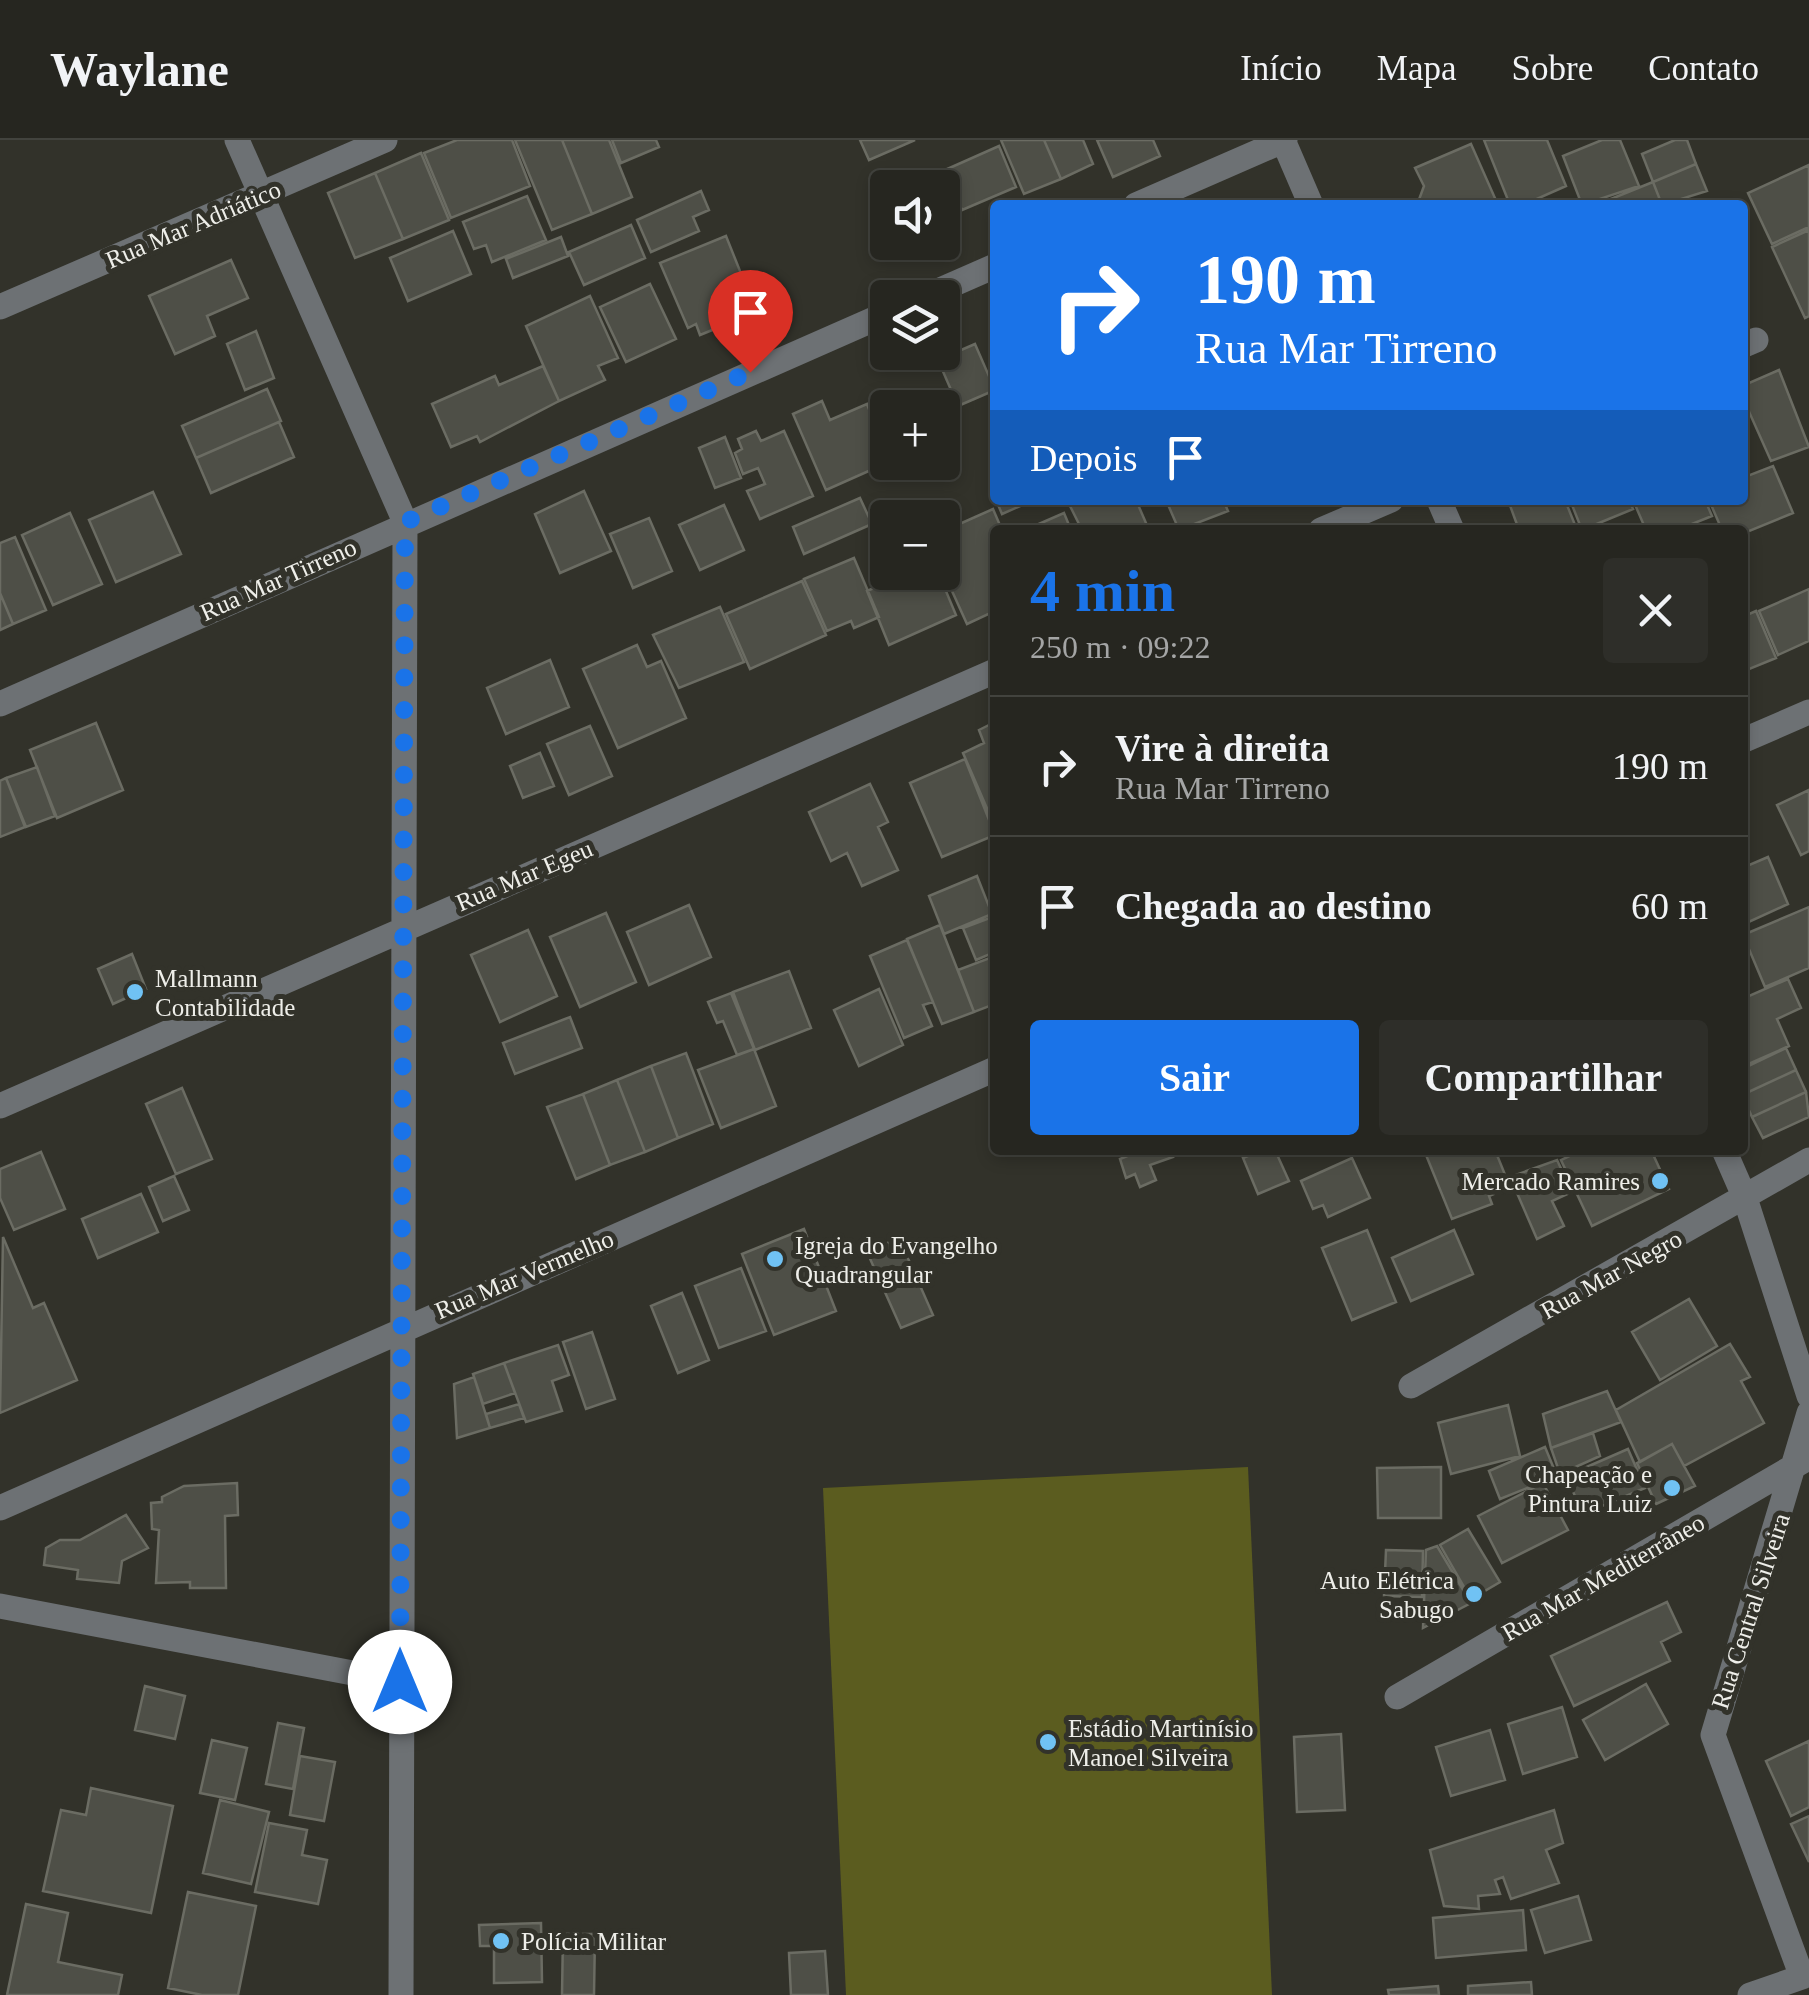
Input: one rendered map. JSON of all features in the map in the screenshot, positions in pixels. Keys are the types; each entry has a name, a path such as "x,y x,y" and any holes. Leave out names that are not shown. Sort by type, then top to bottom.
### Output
{"street":[{"path":"236,140 405,522 402,1995"},
{"name":"Rua Mar Adriático","path":"0,307 386,140"},
{"path":"1147,200 1284,140 1309,200"},
{"path":"960,281 990,268"},
{"name":"Rua Mar Tirreno","path":"0,704 870,320"},
{"path":"1332,525 1378,505"},
{"name":"Rua Mar Egeu","path":"0,1106 990,673"},
{"path":"1748,738 1809,712"},
{"name":"Rua Mar Vermelho","path":"0,1508 402,1327 990,1071"},
{"path":"1726,1155 1745,1198 1809,1396"},
{"name":"Rua Mar Negro","path":"1411,1386 1809,1160"},
{"name":"Rua Central Silveira","path":"1804,1982 1713,1735 1803,1461 1809,1413"},
{"name":"Rua Mar Mediterrâneo","path":"1397,1697 1803,1461"},
{"path":"0,1606 400,1682"},
{"path":"1750,1995 1804,1982"}],"shaded area":[{"name":"Estádio Martinísio Manoel Silveira","path":"1248,1467 1272,1995 846,1995 823,1488"}],"building":[{"path":"457,140 512,140 530,186 451,218 424,153"},
{"path":"515,140 562,140 592,214 552,230"},
{"path":"562,140 609,140 632,197 592,214"},
{"path":"612,140 656,140 659,147 621,163"},
{"path":"860,140 915,140 869,160"},
{"path":"1001,140 1044,140 1061,179 1024,194"},
{"path":"1044,140 1083,140 1093,164 1061,179"},
{"path":"1097,140 1153,140 1160,156 1113,177"},
{"path":"1484,140 1547,140 1566,186 1534,200 1508,200"},
{"path":"1602,140 1620,140 1639,186 1597,200 1580,200 1563,156"},
{"path":"1675,140 1687,140 1696,164 1653,182 1642,154"},
{"path":"1471,144 1496,200 1419,200 1424,186 1415,168"},
{"path":"999,146 1016,187 962,210 960,170 945,170"},
{"path":"421,153 449,220 403,239 375,173"},
{"path":"1696,164 1707,191 1678,200 1660,200 1653,182"},
{"path":"1809,165 1809,227 1772,244 1748,193"},
{"path":"375,173 403,239 355,258 328,193"},
{"path":"1653,182 1660,200 1608,200"},
{"path":"701,191 709,210 693,217 699,231 651,252 637,220"},
{"path":"527,196 546,240 492,262 486,245 474,249 463,222"},
{"path":"631,225 645,258 584,285 569,252"},
{"path":"1809,230 1809,316 1805,318 1772,247"},
{"path":"453,231 471,274 408,301 390,258"},
{"path":"726,236 750,296 726,306 732,322 700,335 696,324 688,328 660,263"},
{"path":"561,237 568,256 513,278 506,259"},
{"path":"231,260 248,298 207,316 215,336 175,354 149,296"},
{"path":"650,284 676,339 626,362 600,307"},
{"path":"590,296 618,358 598,366 605,380 559,401 526,326"},
{"path":"256,331 274,378 245,390 227,344"},
{"path":"975,344 990,378 990,392 960,405 960,390 951,390 942,370 960,370 960,350"},
{"path":"543,366 559,401 480,442 477,436 451,447 432,404 495,376 499,385"},
{"path":"1779,370 1809,447 1771,461 1748,409 1748,383"},
{"path":"267,389 281,421 196,458 182,426"},
{"path":"822,401 830,420 867,404 870,470 826,490 793,414"},
{"path":"279,422 294,457 211,493 196,458"},
{"path":"756,431 761,441 784,431 813,496 760,519 747,491 765,484 758,468 743,474 735,453 742,449 738,439"},
{"path":"725,437 741,478 715,488 699,448"},
{"path":"1773,466 1793,513 1748,532 1748,525 1720,525 1711,505 1748,505 1748,476"},
{"path":"584,491 611,551 560,573 535,514"},
{"path":"153,492 181,554 116,582 89,520"},
{"path":"860,498 870,520 870,525 804,554 793,527"},
{"path":"724,505 744,550 700,570 679,525"},
{"path":"998,505 1023,505 1002,514"},
{"path":"1070,505 1138,505 1147,525 1080,525"},
{"path":"1168,505 1225,505 1228,511 1192,525 1177,525"},
{"path":"1510,505 1567,505 1575,525 1517,525"},
{"path":"1572,505 1631,505 1633,509 1594,525 1580,525"},
{"path":"1635,505 1707,505 1712,516 1690,525 1644,525"},
{"path":"993,509 1000,525 990,525 990,613 967,624 952,590 960,590 960,524"},
{"path":"70,513 102,584 53,605 22,535"},
{"path":"1064,513 1069,525 1036,525"},
{"path":"649,518 672,571 633,588 610,534"},
{"path":"15,537 46,610 13,624 0,593 0,543"},
{"path":"854,558 879,617 854,628 851,621 827,631 804,579"},
{"path":"802,581 826,635 750,669 726,614"},
{"path":"1809,589 1809,641 1778,655 1759,611"},
{"path":"946,590 956,615 889,645 867,591"},
{"path":"0,593 13,624 0,630"},
{"path":"720,607 744,662 679,688 653,635"},
{"path":"1756,611 1776,658 1748,670 1748,614"},
{"path":"637,645 647,667 661,661 686,718 618,748 583,669"},
{"path":"550,660 569,707 506,734 487,688"},
{"path":"96,723 123,790 57,818 30,750"},
{"path":"990,724 989,813 963,753 984,743 979,730"},
{"path":"590,726 612,776 569,795 547,744"},
{"path":"540,753 554,786 523,798 510,766"},
{"path":"965,759 990,822 990,837 942,857 910,783"},
{"path":"37,767 55,816 26,827 6,778"},
{"path":"6,778 25,827 0,837 0,781"},
{"path":"870,784 888,822 878,827 898,870 862,886 847,853 831,861 809,812"},
{"path":"1809,790 1809,851 1801,855 1777,805"},
{"path":"1768,857 1788,904 1748,922 1748,865"},
{"path":"977,876 990,915 944,934 929,896"},
{"path":"689,905 711,957 649,985 627,932"},
{"path":"1809,907 1809,968 1765,987 1748,947 1748,933"},
{"path":"606,913 636,982 580,1007 550,937"},
{"path":"990,918 990,954 976,960 963,928"},
{"path":"940,925 974,1012 942,1024 907,939"},
{"path":"528,930 557,996 500,1022 471,955"},
{"path":"907,940 933,1002 923,1005 932,1026 904,1038 870,956"},
{"path":"132,954 146,989 113,1004 98,969"},
{"path":"990,958 990,1006 974,1012 958,970"},
{"path":"789,971 811,1028 755,1050 733,992"},
{"path":"1788,979 1801,1008 1777,1019 1789,1046 1748,1064 1748,996"},
{"path":"879,989 903,1045 859,1066 834,1010"},
{"path":"731,993 754,1049 737,1055 723,1021 717,1023 708,1002"},
{"path":"570,1017 582,1048 515,1074 503,1043"},
{"path":"1786,1048 1796,1070 1748,1092 1748,1066"},
{"path":"754,1049 776,1106 721,1128 698,1070"},
{"path":"686,1053 713,1124 678,1138 651,1066"},
{"path":"651,1066 678,1138 645,1152 617,1080"},
{"path":"1796,1070 1806,1092 1752,1117 1748,1092"},
{"path":"617,1080 645,1152 610,1165 583,1094"},
{"path":"182,1088 212,1159 176,1174 146,1104"},
{"path":"1806,1092 1809,1117 1763,1138 1752,1117"},
{"path":"583,1094 610,1165 576,1179 547,1107"},
{"path":"41,1152 65,1209 14,1230 0,1198 0,1169"},
{"path":"1130,1155 1173,1157 1150,1165 1156,1180 1140,1187 1135,1174 1126,1178 1120,1159"},
{"path":"1277,1155 1289,1181 1258,1194 1243,1158"},
{"path":"1426,1155 1497,1155 1510,1187 1489,1196 1492,1204 1452,1219"},
{"path":"1572,1155 1653,1155 1669,1189 1592,1226 1561,1160"},
{"path":"1352,1158 1370,1198 1328,1217 1323,1205 1313,1209 1301,1181"},
{"path":"1557,1160 1572,1192 1552,1201 1564,1226 1537,1239 1510,1177"},
{"path":"174,1176 189,1210 163,1221 149,1187"},
{"path":"141,1194 158,1232 98,1258 82,1219"},
{"path":"804,1229 836,1311 774,1335 742,1254"},
{"path":"1367,1230 1396,1302 1352,1320 1322,1248"},
{"path":"1454,1230 1473,1274 1411,1301 1392,1258"},
{"path":"3,1237 33,1308 44,1303 77,1380 0,1413"},
{"path":"899,1238 933,1315 901,1328 867,1252"},
{"path":"741,1268 766,1331 719,1348 695,1286"},
{"path":"682,1293 709,1360 678,1373 651,1306"},
{"path":"1689,1299 1717,1346 1660,1380 1632,1332"},
{"path":"592,1332 615,1399 586,1409 563,1342"},
{"path":"1730,1344 1750,1377 1741,1381 1764,1423 1684,1466 1672,1444 1640,1462 1616,1410"},
{"path":"558,1345 569,1375 552,1381 562,1411 526,1422 504,1363"},
{"path":"504,1363 515,1393 483,1404 473,1374"},
{"path":"474,1377 490,1428 457,1438 454,1384"},
{"path":"1607,1391 1621,1422 1551,1448 1543,1414"},
{"path":"519,1404 524,1418 490,1428 486,1414"},
{"path":"1508,1405 1520,1456 1451,1474 1438,1423"},
{"path":"1593,1433 1600,1456 1560,1474 1551,1448"},
{"path":"1672,1444 1695,1486 1656,1504 1637,1463"},
{"path":"1545,1447 1557,1476 1500,1499 1489,1471"},
{"path":"1628,1449 1645,1488 1583,1514 1566,1476"},
{"path":"1441,1467 1441,1518 1378,1518 1377,1468"},
{"path":"237,1483 238,1515 225,1516 226,1588 190,1588 190,1582 156,1583 159,1530 152,1529 151,1503 162,1502 162,1497 184,1486"},
{"path":"1543,1483 1568,1530 1502,1563 1478,1516"},
{"path":"126,1515 148,1548 122,1561 119,1583 77,1579 78,1570 44,1565 46,1548 60,1540 80,1540"},
{"path":"1468,1529 1500,1582 1471,1599 1440,1545"},
{"path":"1437,1546 1471,1603 1423,1628 1426,1550"},
{"path":"1386,1550 1423,1551 1422,1597 1384,1596"},
{"path":"1667,1602 1681,1632 1661,1642 1670,1661 1574,1706 1551,1656"},
{"path":"1646,1684 1668,1724 1605,1760 1583,1720"},
{"path":"145,1686 185,1696 175,1739 135,1730"},
{"path":"1562,1707 1577,1757 1523,1774 1508,1724"},
{"path":"278,1723 304,1728 293,1789 266,1784"},
{"path":"1490,1730 1505,1780 1451,1796 1436,1747"},
{"path":"1341,1734 1345,1810 1297,1812 1294,1737"},
{"path":"212,1740 247,1748 235,1800 200,1793"},
{"path":"1809,1741 1809,1807 1791,1816 1766,1761"},
{"path":"300,1756 335,1762 324,1821 290,1815"},
{"path":"91,1788 173,1806 151,1913 43,1891 61,1810 86,1815"},
{"path":"220,1800 269,1812 251,1884 203,1873"},
{"path":"1554,1810 1563,1843 1546,1850 1559,1883 1511,1899 1503,1877 1495,1880 1500,1894 1478,1896 1479,1909 1444,1906 1430,1850"},
{"path":"1809,1816 1809,1862 1791,1824"},
{"path":"269,1823 307,1830 302,1855 327,1860 318,1904 255,1892"},
{"path":"188,1892 256,1906 238,1995 202,1995 168,1988"},
{"path":"1578,1896 1591,1940 1545,1953 1531,1910"},
{"path":"26,1904 68,1913 58,1962 122,1975 118,1995 7,1995"},
{"path":"1523,1910 1526,1950 1436,1958 1433,1918"},
{"path":"541,1923 542,1982 494,1983 494,1946 480,1946 479,1925"},
{"path":"563,1934 595,1934 594,1995 562,1995"},
{"path":"825,1951 828,1995 791,1995 789,1953"},
{"path":"1531,1982 1532,1995 1468,1995 1468,1986"},
{"path":"1438,1986 1439,1995 1389,1995 1388,1990"}],"place":[{"name":"Mallmann Contabilidade","path":"135,992"},
{"name":"Mercado Ramires","path":"1660,1181"},
{"name":"Igreja do Evangelho Quadrangular","path":"775,1259"},
{"name":"Chapeação e Pintura Luiz","path":"1672,1488"},
{"name":"Auto Elétrica Sabugo","path":"1474,1594"},
{"name":"Estádio Martinísio Manoel Silveira","path":"1048,1742"},
{"name":"Polícia Militar","path":"501,1941"}],"route":[{"path":"400,1682 405,522 750,372"}]}
